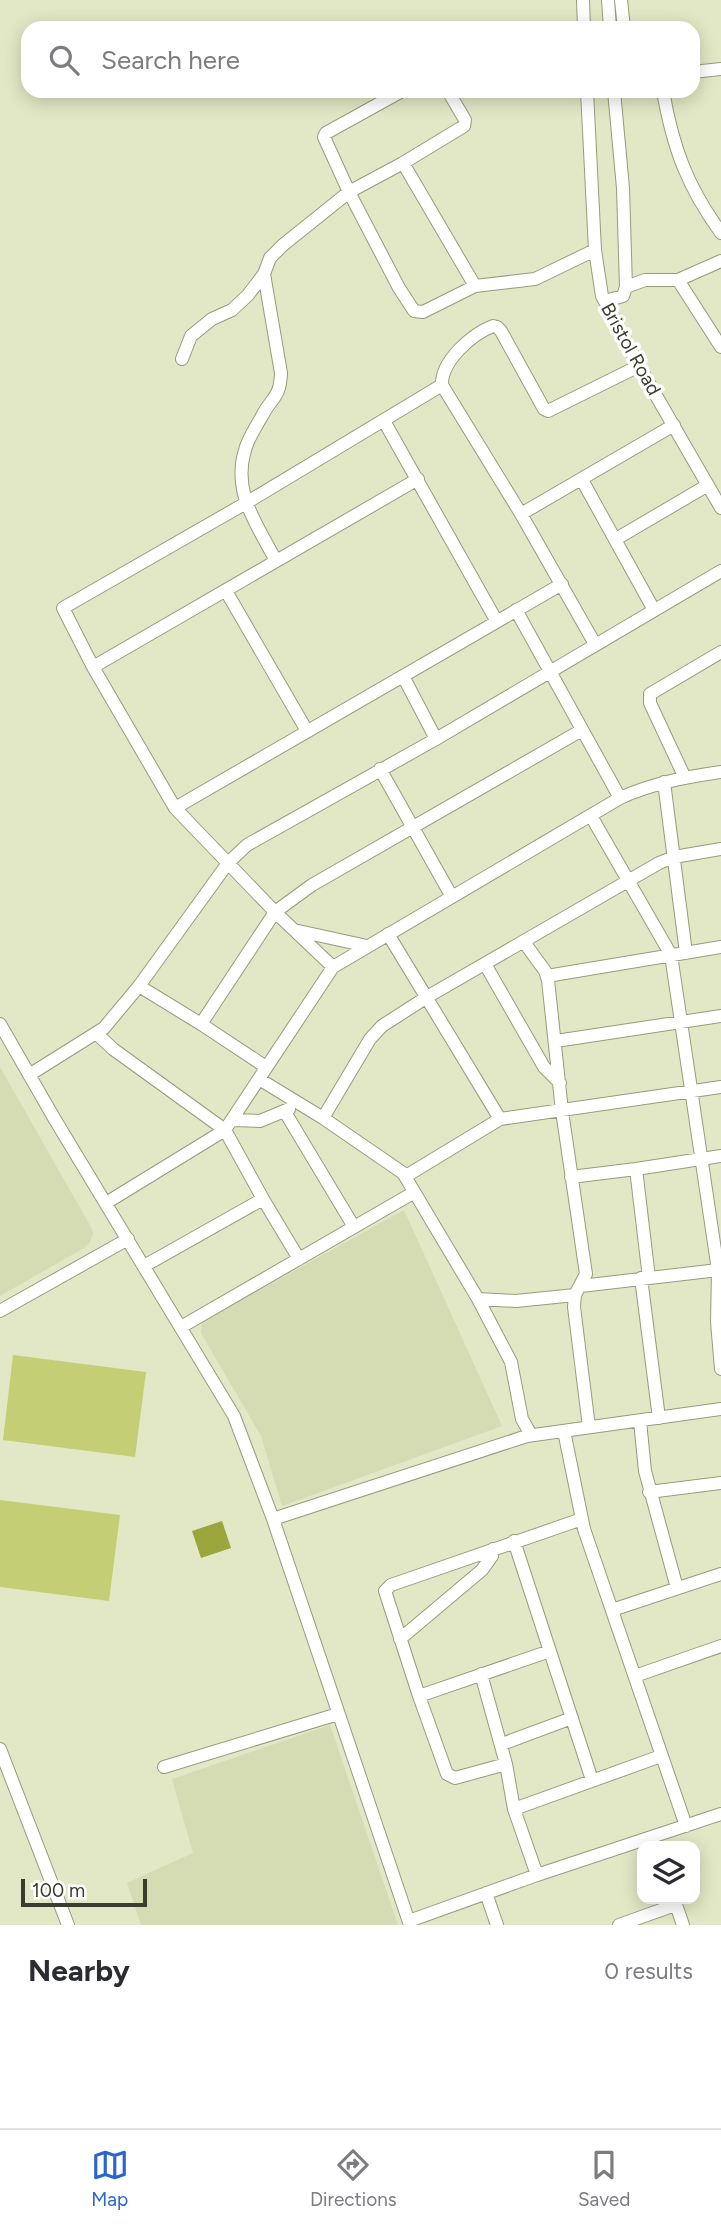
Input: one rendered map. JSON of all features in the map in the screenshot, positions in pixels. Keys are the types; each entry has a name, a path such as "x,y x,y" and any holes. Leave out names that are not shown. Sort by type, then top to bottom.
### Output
{"street":[{"path":"583,0 584,21"},
{"path":"608,0 610,21"},
{"path":"621,0 623,21"},
{"path":"700,71 721,69"},
{"path":"390,98 324,135 349,192 399,288 414,311 423,312 475,286 535,279 595,250"},
{"path":"182,359 191,336 212,319 232,310 248,295 264,274 270,258 283,245 349,192 464,126 465,120 452,98"},
{"name":"Bristol Road","path":"587,98 595,250 600,287 639,366 721,508"},
{"path":"605,301 623,296 626,287 624,201 615,98"},
{"path":"664,98 675,150 685,174 721,233"},
{"path":"403,163 475,286"},
{"path":"626,287 645,280 678,280 721,261"},
{"path":"264,274 281,373 280,388 277,397 266,407 245,447 240,482 246,503 276,561"},
{"path":"678,280 721,347"},
{"path":"595,644 521,514 442,385 441,376 447,362 493,326 501,331 544,410 548,411 639,366"},
{"path":"332,967 175,808 93,667 63,611 64,605 246,503 442,385"},
{"path":"384,421 496,620"},
{"path":"521,514 674,425"},
{"path":"93,667 418,479"},
{"path":"582,480 654,610"},
{"path":"616,539 708,485"},
{"path":"29,1075 97,1034 139,986 228,863 243,848 436,739 721,571"},
{"path":"175,808 562,584"},
{"path":"226,591 307,731"},
{"path":"516,610 621,798"},
{"path":"685,778 650,703 650,697 652,691 721,652"},
{"path":"403,677 436,739"},
{"path":"201,1024 275,912 312,885 582,730"},
{"path":"380,769 452,897"},
{"path":"106,1203 229,1125 332,967 621,798 644,787 721,772"},
{"path":"664,782 686,953"},
{"path":"591,816 671,955 702,1159 716,1224 720,1291 716,1322 721,1369"},
{"path":"323,1118 374,1033 382,1026 628,880 674,857 721,849"},
{"path":"294,930 367,946"},
{"path":"388,934 500,1119"},
{"path":"524,942 547,976 556,1041 562,1111 586,1274 574,1307 589,1427"},
{"path":"547,976 721,947"},
{"path":"485,964 544,1066 560,1083"},
{"path":"139,986 201,1024 296,1102 390,1163 405,1176 478,1298 511,1362 522,1419 531,1435"},
{"path":"556,1041 721,1016"},
{"path":"0,1024 234,1416 273,1519 409,1923 537,1875 637,1847"},
{"path":"97,1034 113,1049 229,1125 263,1199 299,1259"},
{"path":"405,1176 500,1119 721,1087"},
{"path":"229,1125 260,1121 285,1112 296,1102"},
{"path":"285,1112 354,1227"},
{"path":"571,1177 721,1156"},
{"path":"636,1169 659,1418"},
{"path":"181,1326 413,1193"},
{"path":"144,1266 263,1199"},
{"path":"0,1311 128,1239"},
{"path":"478,1298 516,1301 645,1278 719,1270"},
{"path":"273,1519 531,1435 721,1409"},
{"path":"640,1420 643,1465 677,1588"},
{"path":"564,1431 582,1519 686,1825"},
{"path":"649,1492 721,1483"},
{"path":"506,1764 455,1778 450,1777 419,1696 385,1594 387,1588 582,1519"},
{"path":"514,1541 592,1780"},
{"path":"400,1639 482,1570 492,1556 493,1549"},
{"path":"612,1610 721,1574"},
{"path":"635,1676 720,1649"},
{"path":"419,1696 550,1651"},
{"path":"481,1674 502,1744 514,1809 537,1875"},
{"path":"164,1767 338,1714"},
{"path":"502,1744 572,1718"},
{"path":"0,1749 68,1925"},
{"path":"514,1809 661,1756"},
{"path":"658,1841 686,1825 720,1816"},
{"path":"486,1893 497,1925"},
{"path":"619,1925 669,1904"},
{"path":"675,1904 683,1925"}],"shaded area":[{"path":"0,1067 93,1234 84,1248 0,1296"},
{"path":"404,1210 502,1426 282,1506 261,1436 201,1333 202,1322"},
{"path":"13,1355 146,1372 135,1457 3,1440"},
{"path":"0,1500 120,1515 109,1601 0,1587"},
{"path":"222,1521 231,1548 201,1558 192,1531"},
{"path":"330,1725 398,1925 141,1925 127,1883 193,1853 172,1779"}]}
